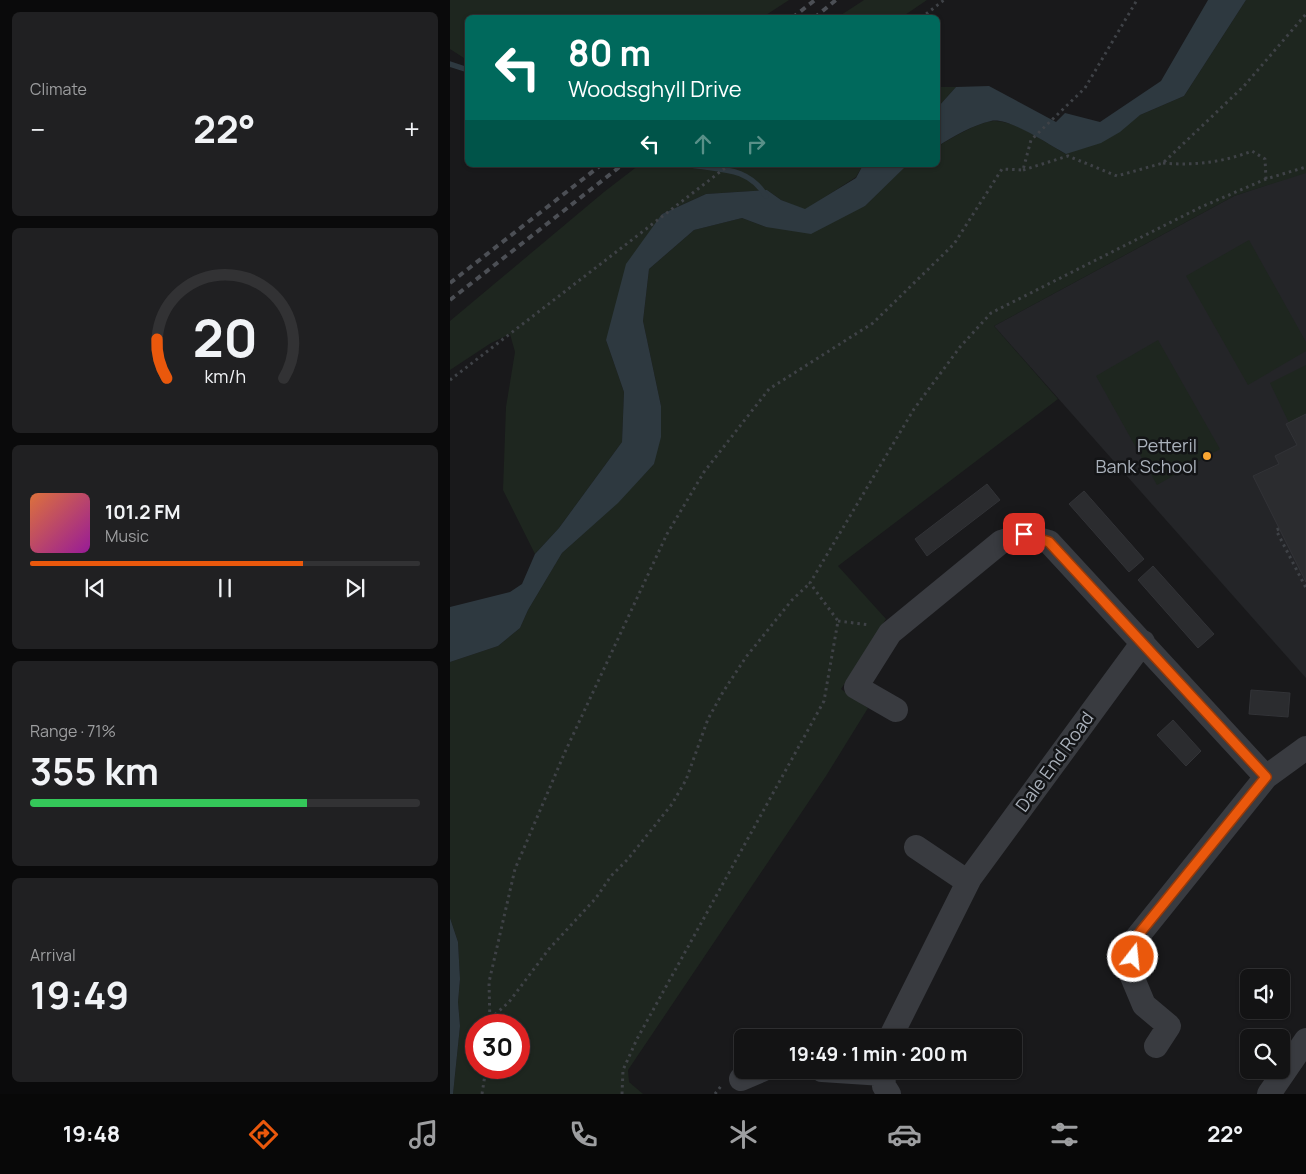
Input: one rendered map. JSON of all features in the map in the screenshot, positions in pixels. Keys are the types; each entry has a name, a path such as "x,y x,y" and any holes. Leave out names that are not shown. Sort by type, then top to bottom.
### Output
{"street":[{"path":"896,710 856,687 890,633 1001,542 1024,534 1049,542 1266,777"},
{"name":"Dale End Road","path":"894,1029 968,882 1143,642"},
{"path":"1156,1046 1169,1026 1144,1005 1131,974 1134,940 1266,777 1306,748"},
{"path":"916,847 968,882"},
{"path":"1269,1094 1306,1040"}],"path":[{"path":"925,15 944,0"},
{"path":"1023,170 1031,140 1085,88 1137,0"},
{"path":"1163,163 1244,86 1306,14"},
{"path":"490,1014 489,982 515,869 565,752 667,534 704,472 769,389 873,322 954,244 1002,169 1023,170 1068,156 1116,176 1163,163 1184,165 1232,159 1252,151 1265,159 1266,179"},
{"path":"450,380 727,167"},
{"path":"496,1014 509,1002 549,949 596,898 611,876 628,859 672,804 686,780 708,719 723,692 792,600 810,583 914,409 960,347 991,313 1201,207 1266,179 1306,167"},
{"path":"1280,528 1276,530 1306,588"},
{"path":"810,583 838,621 876,626 890,633"},
{"path":"626,1094 622,1093 624,1070 637,1039 824,701 838,621"},
{"path":"482,1094 484,1079"}],"shaded area":[{"path":"450,0 789,0 766,15 465,15 465,59 450,49"},
{"path":"864,0 927,0 905,15 841,15"},
{"path":"1208,0 1246,0 1184,96 1140,115 1120,132 1101,143 1066,154 1018,127 999,121 991,121 971,128 940,145 940,105 956,87 989,86 1056,122 1065,113 1100,122 1161,81"},
{"path":"1246,0 1306,0 1306,173 1234,196 994,326 1058,399 838,566 886,619 841,689 868,708 826,776 628,1070 629,1082 643,1094 453,1094 460,1026 458,1002 460,979 458,942 450,918 450,662 498,646 520,628 528,610 562,553 614,506 654,464 661,406 643,321 649,269 694,230 742,218 766,227 865,206 903,167 940,167 940,145 966,130 989,122 1004,122 1013,125 1031,133 1066,154 1140,115 1184,96"},
{"path":"940,87 956,87 940,105"},
{"path":"636,167 862,167 856,177 805,210 781,200 767,190 706,194 662,214 606,340 624,392 622,442 559,528 535,554 503,490 506,407 515,352 510,334 491,343 450,370 450,321"},
{"path":"862,167 905,167 865,206 811,234 766,227 742,218 694,230 649,269 643,321 661,406 661,437 654,464 618,503 562,553 528,610 520,628 498,646 450,662 450,607 510,592 522,584 535,554 559,528 622,442 624,392 606,340 626,264 662,214 706,194 767,190 781,200 805,209 856,178"},
{"name":"Petteril Bank School","path":"1306,172 1306,678 994,326 1234,196"},
{"path":"1249,240 1306,342 1306,351 1248,385 1186,276"},
{"path":"1158,340 1220,449 1157,485 1096,376"},
{"path":"1306,365 1306,414 1289,423 1270,383"},
{"path":"450,918 458,942 460,979 458,1002 460,1026 453,1094 450,1094"}],"building":[{"path":"1306,414 1306,582 1253,476 1279,464 1275,456 1297,445 1286,424"},
{"path":"987,484 1000,500 927,556 915,539"},
{"path":"1084,491 1144,559 1129,572 1069,504"},
{"path":"1153,566 1214,634 1198,648 1138,580"},
{"path":"1251,690 1290,693 1288,717 1249,714"},
{"path":"1173,720 1201,751 1186,766 1157,735"}],"waterway":[{"path":"450,64 465,69"},
{"path":"708,167 724,169 743,175 759,187 766,196"}],"railway":[{"path":"796,15 815,0"},
{"path":"818,15 836,0"},
{"path":"450,283 598,167"},
{"path":"450,300 619,167"}],"place":[{"name":"Petteril Bank School","path":"1207,456"}],"route":[{"path":"1024,534 1049,542 1266,777 1134,940 1133,957"}]}
